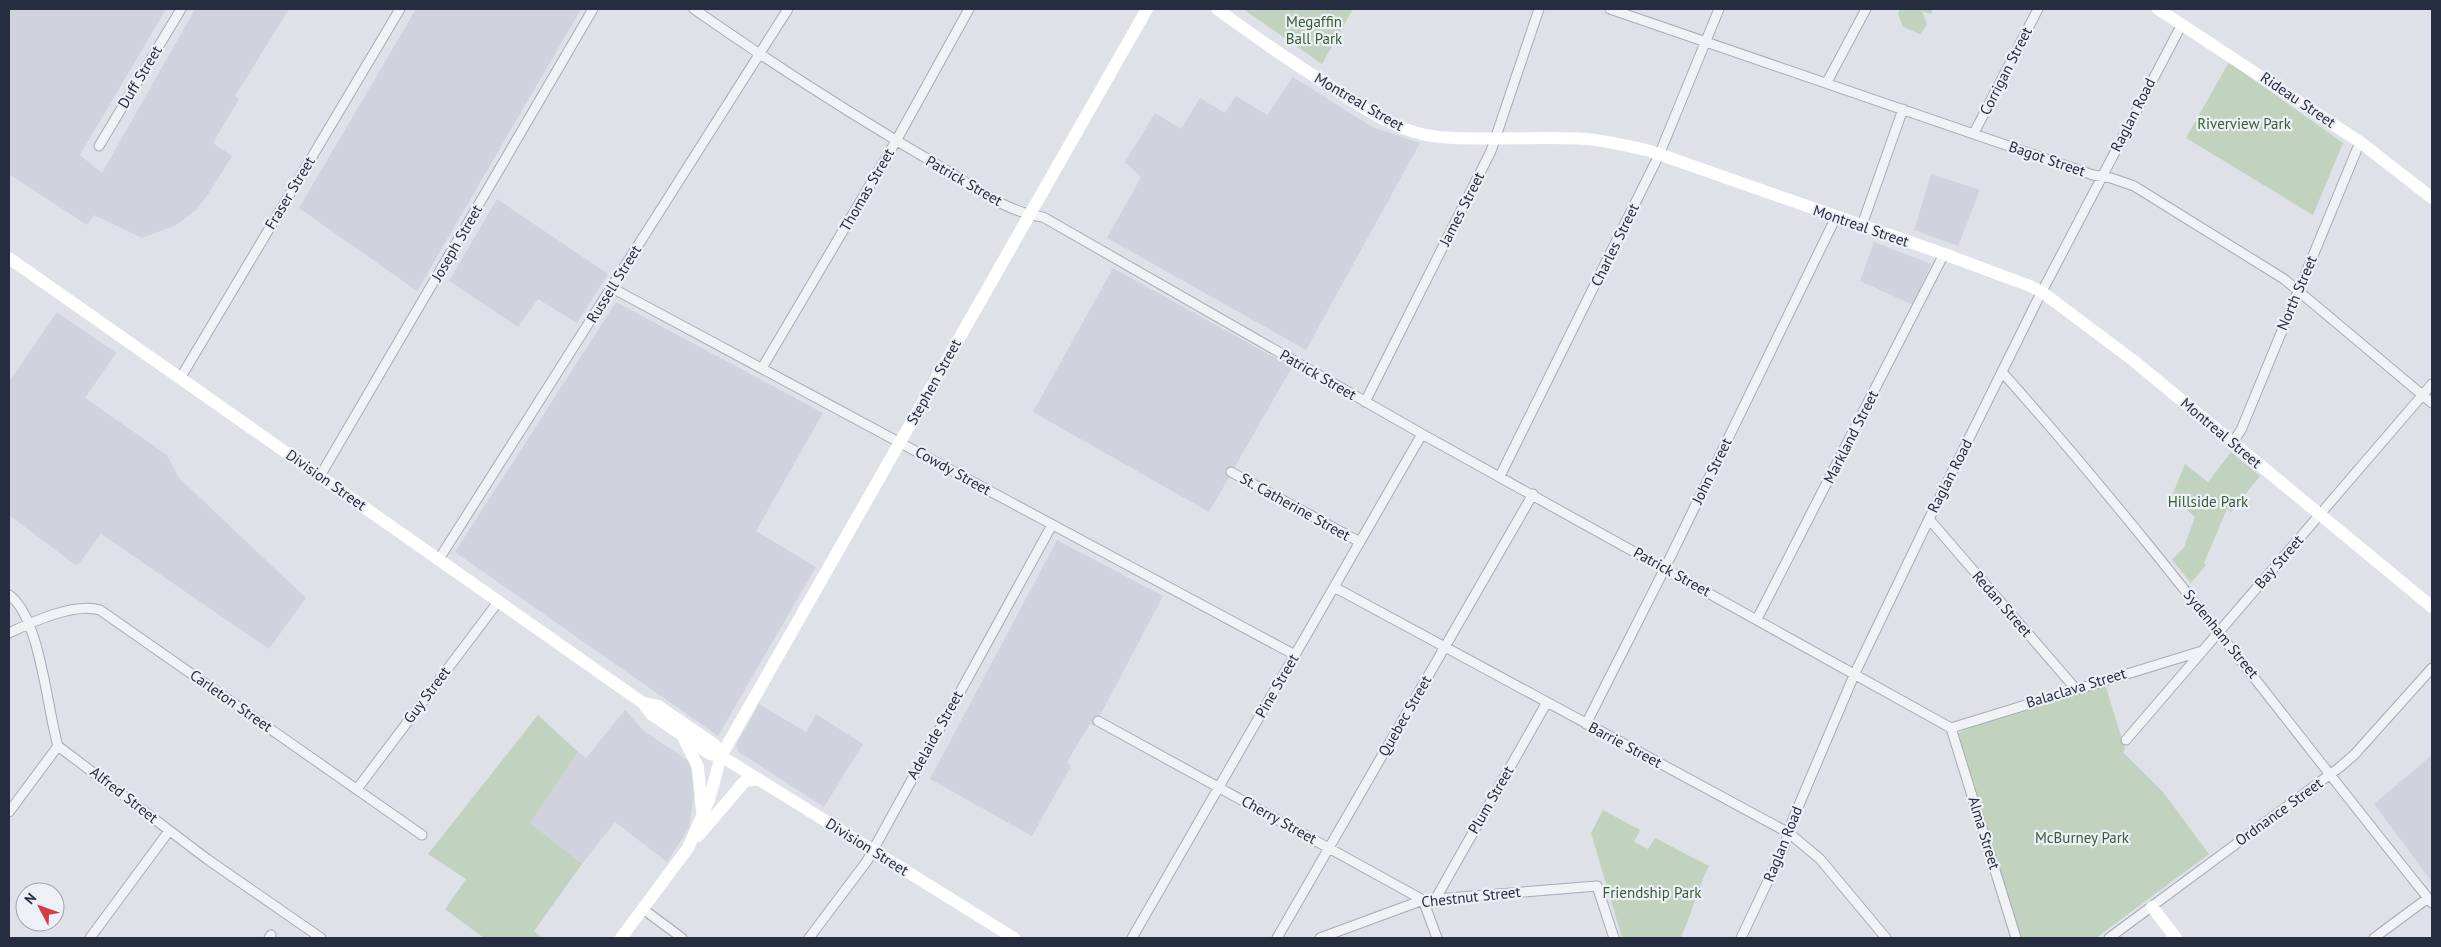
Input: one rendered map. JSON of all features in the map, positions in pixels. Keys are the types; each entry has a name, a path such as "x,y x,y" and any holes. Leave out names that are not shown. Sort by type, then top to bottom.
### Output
{"main road":[{"name":"Stephen Street","path":"688,848 703,816 717,775 721,756 1147,9"},
{"name":"Montreal Street","path":"1218,9 1276,52 1390,122 1410,131 1438,137 1587,139 1628,146 1862,225 2030,286 2042,292 2134,361 2432,608"},
{"name":"Rideau Street","path":"2158,9 2360,142 2432,198"},
{"name":"Division Street","path":"9,258 643,703 651,714 710,754 721,756 1008,937"},
{"name":"Division Street","path":"643,703 658,706 714,745 721,756"},
{"path":"682,735 698,767 703,816"},
{"path":"621,938 688,848 744,781 758,779"},
{"path":"2152,907 2176,938"}],"street":[{"name":"Duff Street","path":"99,146 181,9"},
{"name":"Fraser Street","path":"181,378 400,9"},
{"name":"Joseph Street","path":"320,476 593,9"},
{"name":"Patrick Street","path":"694,9 759,54 896,141 1016,211 1042,217 1365,402 1951,728"},
{"name":"Russell Street","path":"439,559 788,9"},
{"name":"Thomas Street","path":"762,368 896,141 969,9"},
{"name":"James Street","path":"1365,402 1496,138 1539,9"},
{"name":"Bagot Street","path":"1610,9 1705,40 2093,175 2134,186 2154,196 2284,279 2432,403"},
{"name":"Charles Street","path":"1500,476 1659,155 1719,9"},
{"path":"1827,82 1866,9"},
{"name":"Corrigan Street","path":"1974,133 2038,9"},
{"name":"Raglan Road","path":"1741,938 1789,833 1793,819 1854,673 1928,519 2042,292 2182,24"},
{"path":"1862,225 1903,109"},
{"name":"North Street","path":"2233,442 2241,430 2360,142"},
{"name":"John Street","path":"1586,724 1665,568 1836,217"},
{"name":"Markland Street","path":"1757,619 1944,254"},
{"name":"Cowdy Street","path":"612,288 1295,655"},
{"name":"Sydenham Street","path":"2002,372 2078,456 2332,773 2430,901"},
{"name":"Bay Street","path":"2126,740 2432,384"},
{"name":"Pine Street","path":"1132,938 1422,434"},
{"name":"St. Catherine Street","path":"1230,472 1360,542"},
{"name":"Quebec Street","path":"1277,938 1533,494"},
{"name":"Redan Street","path":"1928,519 2075,688"},
{"name":"Adelaide Street","path":"809,938 873,851 1052,525"},
{"name":"Barrie Street","path":"1334,587 1789,833 1820,858 1886,938"},
{"path":"9,595 14,598 29,624 39,657 58,746 9,812"},
{"name":"Guy Street","path":"358,789 498,602"},
{"name":"Carleton Street","path":"9,633 29,624 75,609 90,606 100,610 422,835"},
{"name":"Balaclava Street","path":"1951,728 2075,688 2202,651"},
{"name":"Ordnance Street","path":"2109,938 2354,755 2432,668"},
{"name":"Plum Street","path":"1436,898 1547,702"},
{"name":"Cherry Street","path":"1098,722 1423,900"},
{"name":"Alma Street","path":"1951,728 2016,938"},
{"name":"Alfred Street","path":"58,746 169,831 321,938"},
{"path":"90,938 169,831"},
{"name":"Chestnut Street","path":"1320,938 1423,900 1597,886 1614,938"},
{"path":"1423,900 1436,938"},
{"path":"2374,938 2430,901"},
{"path":"643,909 682,938"}],"shaded area":[{"path":"9,9 166,9 80,155 102,173 195,9 289,9 235,96 239,99 213,143 232,156 209,193 196,210 176,225 142,238 94,215 87,225 9,174"},
{"path":"416,9 581,9 417,291 299,208"},
{"path":"1293,77 1372,127 1420,143 1306,350 1107,238 1141,177 1125,162 1155,113 1181,129 1200,98 1225,113 1236,96 1267,115"},
{"path":"1931,174 1980,190 1958,246 1914,230"},
{"path":"497,199 608,274 577,323 538,299 518,327 449,281"},
{"path":"1874,242 1931,264 1913,305 1860,281"},
{"path":"1113,268 1292,367 1209,512 1033,412"},
{"path":"616,302 823,413 756,531 816,567 718,736 455,552"},
{"path":"57,312 116,353 85,398 167,455 179,478 306,598 269,649 101,534 77,566 9,515 9,382"},
{"path":"1057,540 1163,596 1103,710 1094,725 1090,724 1067,762 1071,766 1032,836 930,779"},
{"path":"759,704 806,732 816,714 863,744 824,807 739,752 736,745"},
{"path":"625,710 645,732 690,762 694,794 689,828 667,862 615,822 582,864 529,823 578,752 586,758"},
{"path":"2432,755 2432,882 2374,804"}],"green space":[{"name":"Megaffin Ball Park","path":"1243,9 1353,9 1322,64"},
{"path":"1900,9 1933,9 1931,14 1922,11 1927,25 1920,34 1903,27 1898,14"},
{"name":"Riverview Park","path":"2229,62 2343,143 2313,215 2186,138"},
{"name":"Hillside Park","path":"2231,452 2260,476 2231,512 2227,509 2204,563 2206,565 2191,583 2172,560 2184,547 2195,517 2172,496 2185,464 2208,482"},
{"name":"McBurney Park","path":"2105,684 2125,749 2123,752 2163,792 2209,854 2096,938 2019,938 1958,734 1968,727"},
{"path":"538,715 578,752 530,823 582,864 534,931 542,938 484,938 445,909 466,879 428,854"},
{"name":"Friendship Park","path":"1603,810 1640,830 1634,842 1648,849 1655,838 1709,866 1681,937 1622,938 1591,833"}]}
